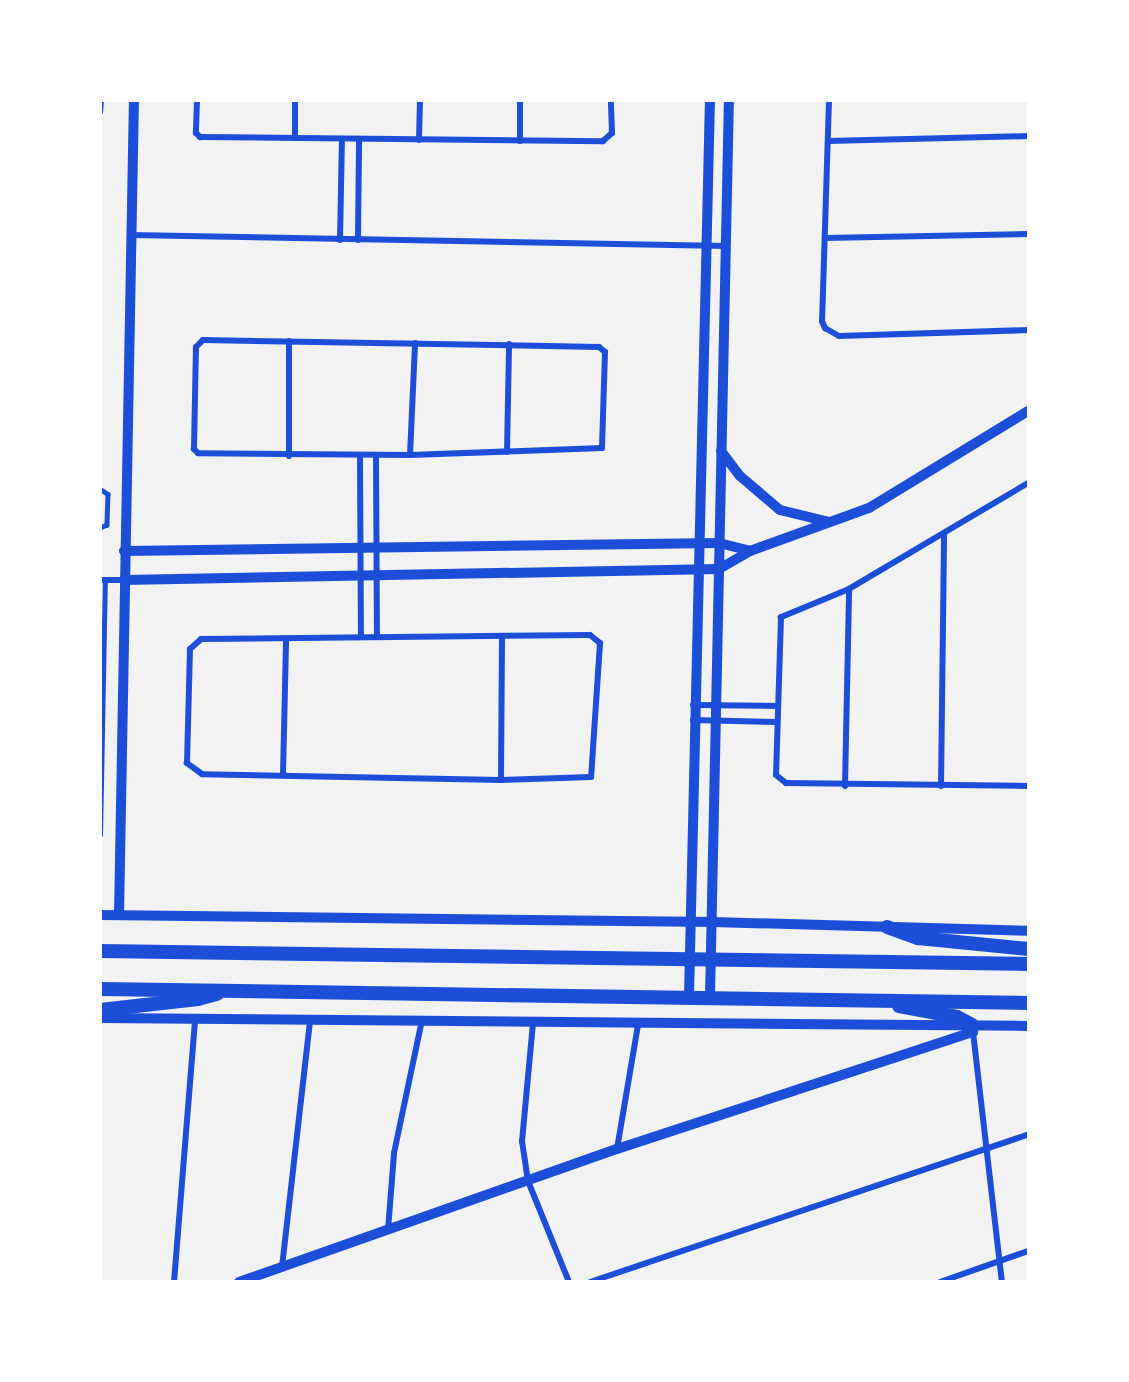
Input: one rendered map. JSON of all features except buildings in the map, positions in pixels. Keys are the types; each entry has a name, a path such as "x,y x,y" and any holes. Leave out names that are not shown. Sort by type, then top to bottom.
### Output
{"main road":[{"path":"887,927 918,939 1029,949"},
{"path":"100,951 1029,964"},
{"path":"100,989 856,998 1029,1003"},
{"path":"100,1010 198,999 230,990"},
{"path":"856,998 949,1016 972,1028"}],"street":[{"path":"119,915 134,100"},
{"path":"197,100 199,137 520,141 608,140 612,133 611,100"},
{"path":"295,100 295,138"},
{"path":"419,140 420,100"},
{"path":"520,100 520,141"},
{"path":"689,996 693,705 710,100"},
{"path":"710,996 718,721 719,543 729,100"},
{"path":"829,100 822,321 830,333 1029,330"},
{"path":"828,141 1029,136"},
{"path":"340,240 342,139"},
{"path":"358,240 359,140"},
{"path":"825,238 1029,234"},
{"path":"130,235 726,246"},
{"path":"199,341 290,341 599,346 605,352 601,449 289,456 202,454 194,448 199,341"},
{"path":"289,456 290,341"},
{"path":"410,454 415,343"},
{"path":"507,452 509,344"},
{"path":"103,580 377,578 697,572 719,569 750,551 869,508 1029,411"},
{"path":"721,451 746,482 780,510 832,523"},
{"path":"360,455 361,637"},
{"path":"376,455 377,637"},
{"path":"1029,483 849,590 781,617 776,722 777,779 786,783 845,786 1029,786"},
{"path":"940,786 944,534"},
{"path":"124,551 719,543 750,551"},
{"path":"845,786 849,590"},
{"path":"590,635 600,643 593,775 501,780 202,774 187,763 192,644 201,639 361,637 502,638 590,635"},
{"path":"501,780 502,638"},
{"path":"283,775 286,639"},
{"path":"693,705 777,706"},
{"path":"693,720 776,722"},
{"path":"100,915 713,922 1029,931"},
{"path":"100,1018 972,1028 1029,1026"},
{"path":"174,1281 195,1019"},
{"path":"388,1231 394,1153 422,1020"},
{"path":"282,1267 310,1021"},
{"path":"533,1023 522,1126 528,1181 569,1281"},
{"path":"617,1149 638,1025"},
{"path":"972,1028 1002,1281"},
{"path":"239,1281 972,1028"},
{"path":"590,1281 986,1148 1029,1136"},
{"path":"940,1281 1029,1251"}],"lane":[{"path":"100,112 101,100"},
{"path":"100,489 108,494 107,525 100,528"},
{"path":"100,835 103,580"}]}
